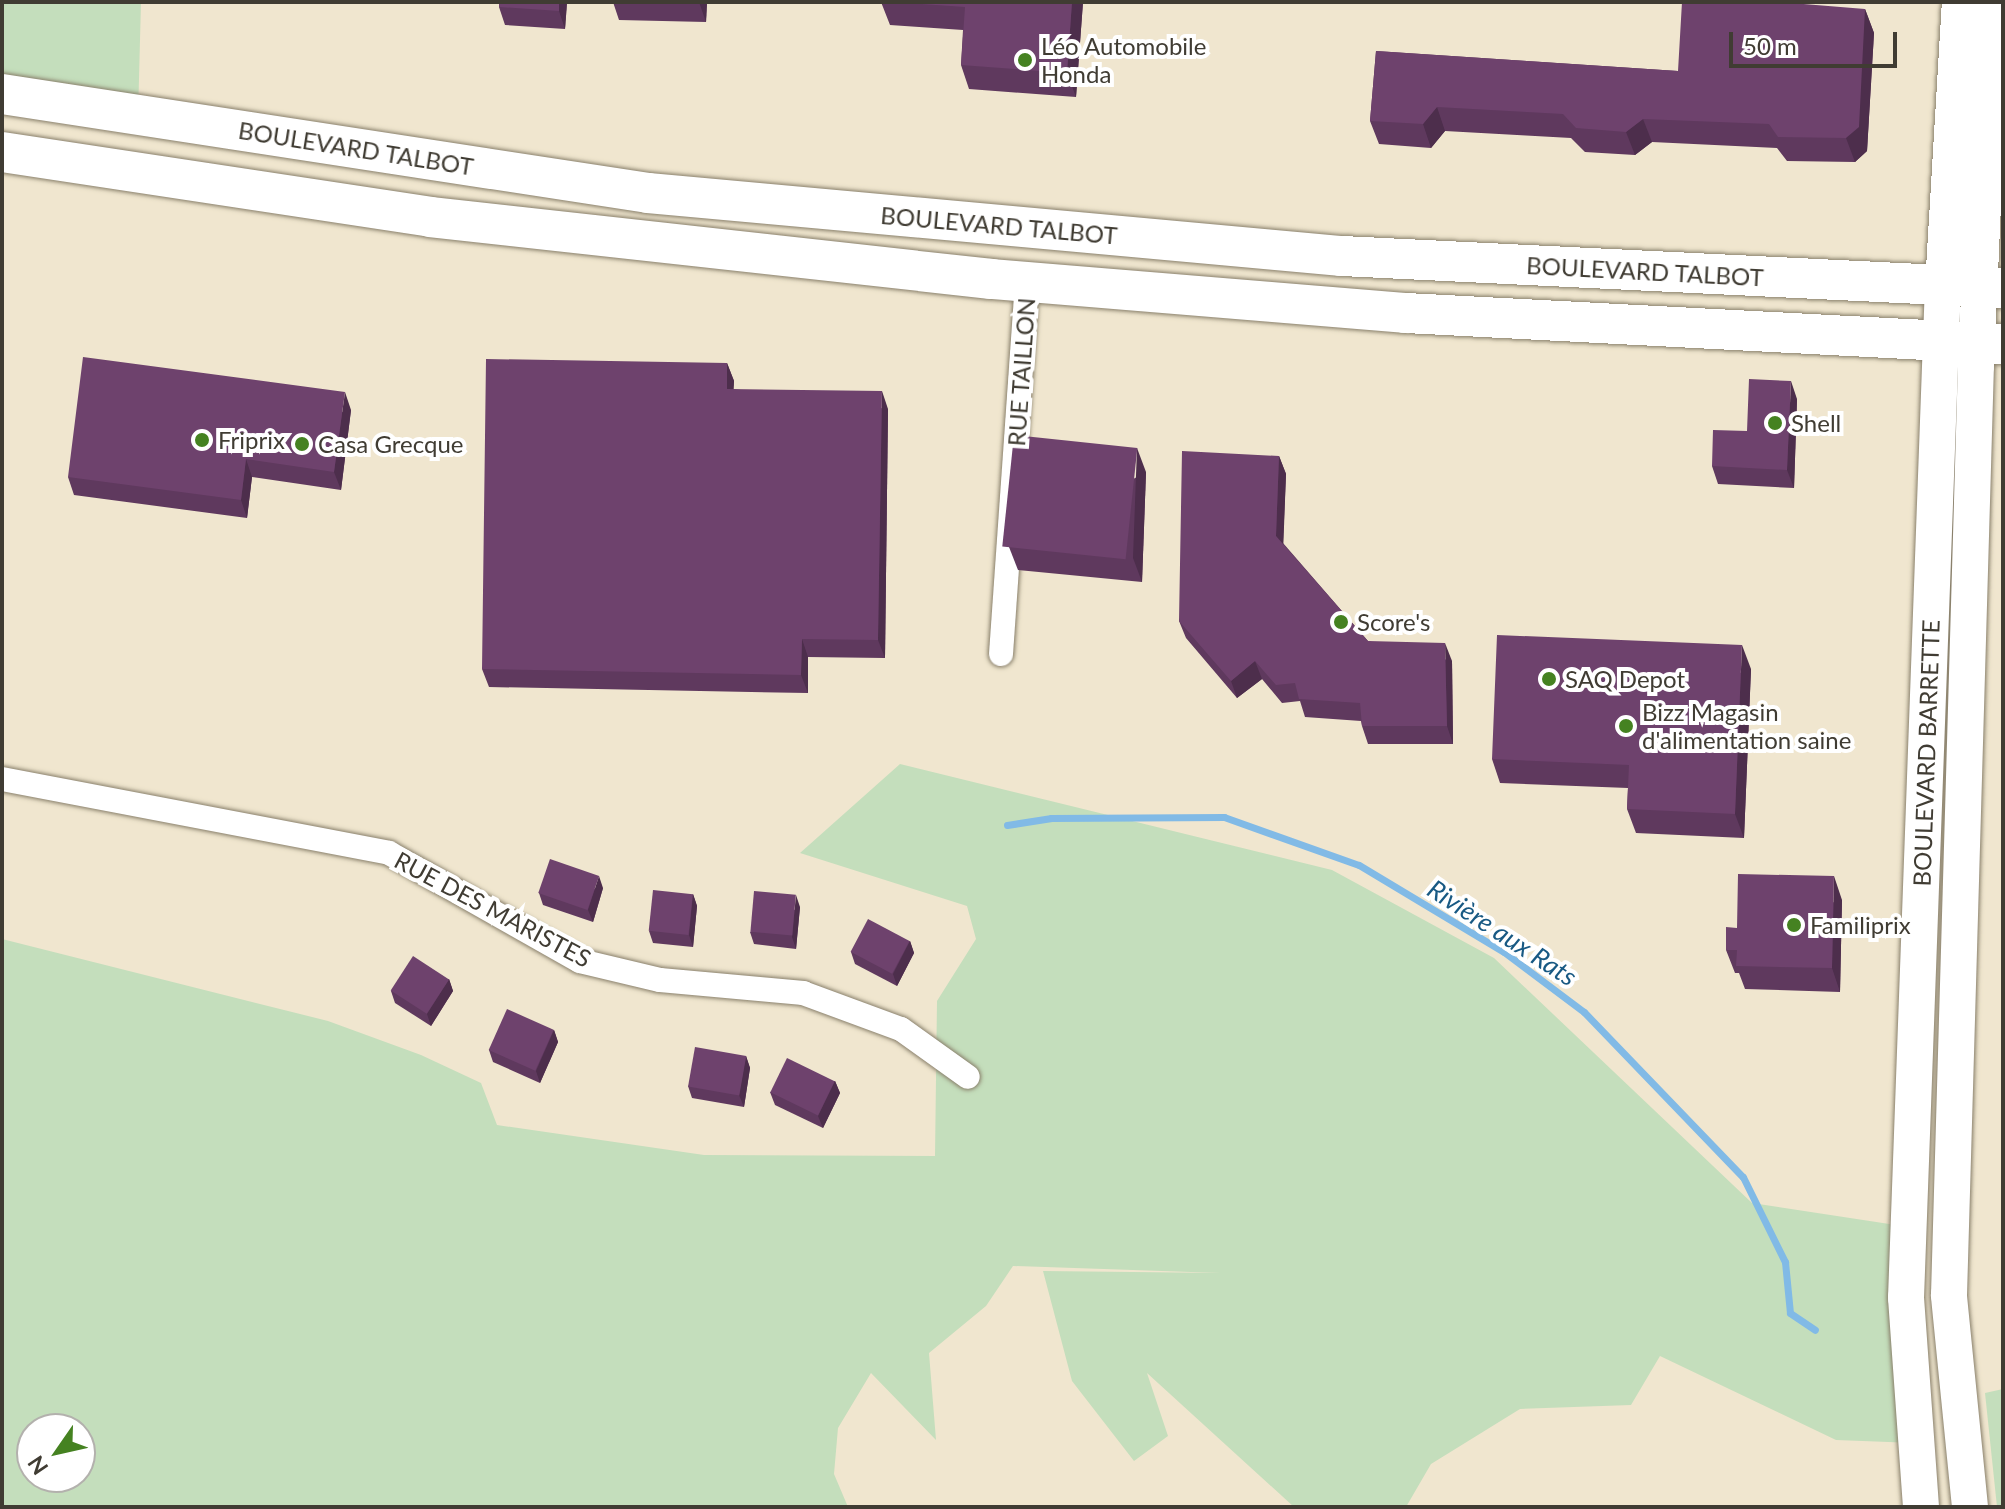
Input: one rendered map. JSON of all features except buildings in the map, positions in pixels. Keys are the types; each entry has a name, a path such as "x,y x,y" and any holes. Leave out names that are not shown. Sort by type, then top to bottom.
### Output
{"main road":[{"path":"1960,2 1975,287"},
{"path":"1975,287 1992,2"},
{"name":"BOULEVARD TALBOT","path":"2,94 648,193 1342,256 1975,287"},
{"path":"2,152 430,217 1027,282 1406,313 1974,343"},
{"name":"BOULEVARD BARRETTE","path":"1970,1507 1949,1295 1975,287"},
{"name":"BOULEVARD BARRETTE","path":"1921,1507 1906,1298 1974,343"}],"street":[{"name":"RUE TAILLON","path":"1001,654 1027,282"},
{"name":"RUE DES MARISTES","path":"2,779 389,853 580,961 660,980 803,993 901,1029 968,1077"}],"green space":[{"path":"2,2 141,2 138,117 2,92"},
{"path":"900,764 1332,870 1494,958 1752,1203 1909,1227 1915,1443 1836,1440 1660,1356 1631,1405 1520,1409 1431,1464 1406,1507 1294,1507 1147,1373 1168,1436 1134,1461 1072,1381 1043,1271 1221,1273 1013,1266 986,1306 929,1353 936,1440 871,1373 838,1428 834,1474 848,1507 2,1507 2,939 328,1021 421,1055 481,1083 497,1125 704,1155 935,1156 937,1001 976,939 967,906 800,853"},
{"path":"2003,1389 2003,1507 1997,1507 1985,1393"}],"waterway":[{"name":"Rivière aux Rats","path":"1007,825 1051,818 1224,817 1359,865 1504,952 1584,1012 1743,1177 1785,1262 1790,1313 1815,1330"}],"place":[{"name":"Léo Automobile Honda","path":"1025,60"},
{"name":"Shell","path":"1775,423"},
{"name":"Friprix","path":"202,440"},
{"name":"Casa Grecque","path":"302,444"},
{"name":"Score's","path":"1341,622"},
{"name":"SAQ Depot","path":"1549,679"},
{"name":"Bizz Magasin d'alimentation saine","path":"1626,726"},
{"name":"Familiprix","path":"1794,925"}]}
